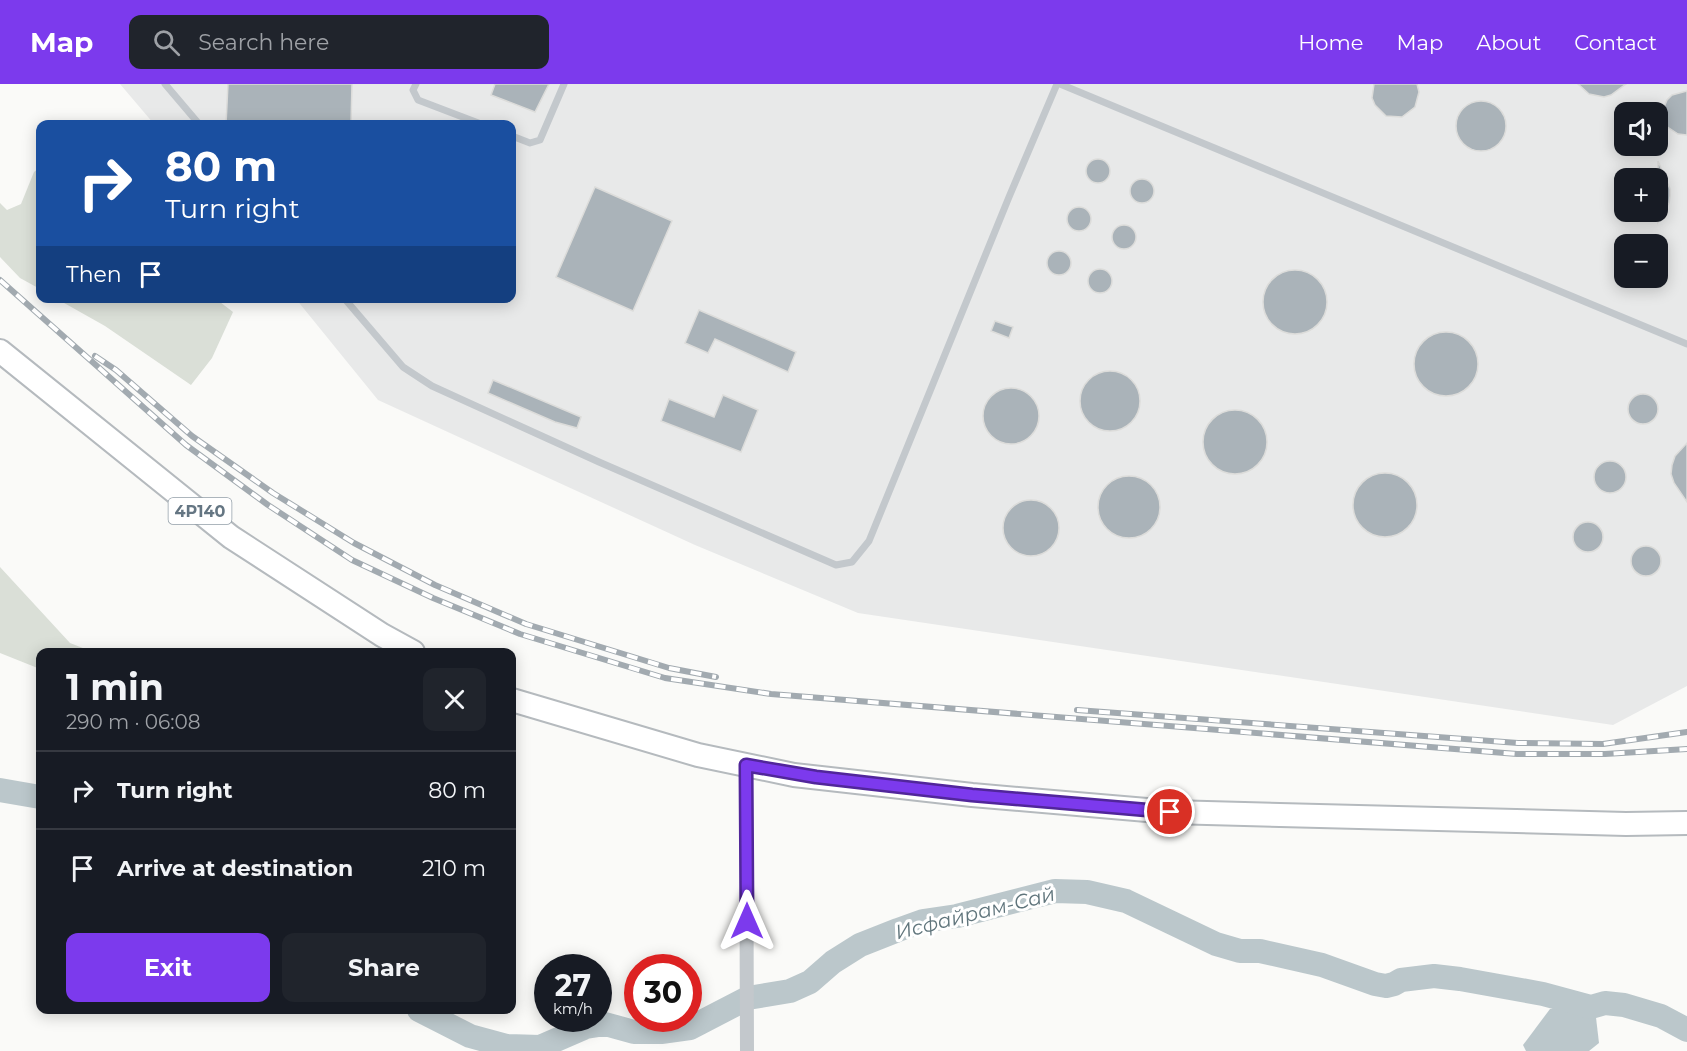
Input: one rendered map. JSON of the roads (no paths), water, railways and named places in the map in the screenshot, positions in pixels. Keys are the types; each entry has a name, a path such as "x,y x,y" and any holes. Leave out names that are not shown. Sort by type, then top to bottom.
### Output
{"main road":[{"name":"4P140","path":"0,351 231,537 406,648"},
{"path":"516,701 698,755 794,775 937,791 1170,812 1626,825 1687,823"}],"street":[{"path":"746,765 747,1050"}],"lane":[{"path":"165,84 196,120"},
{"path":"416,84 413,90 418,100 470,120"},
{"path":"516,138 530,143 540,140 564,84"},
{"path":"348,303 403,368 432,386 599,462 836,565 852,562 869,541 1009,197 1059,84 1687,344"}],"waterway":[{"name":"Исфайрам-Сай","path":"0,790 36,796"},
{"name":"Исфайрам-Сай","path":"427,1014 470,1036 507,1046 540,1047 586,1027 605,1024 634,1032 661,1032 690,1028 748,998 790,991 810,982 833,962 860,945 898,930 923,921 957,916 1055,891 1087,892 1126,901 1216,944 1240,951 1260,951 1322,965 1375,984 1386,986 1401,980 1434,976 1460,979 1543,994 1591,1007 1605,1003 1624,1005 1661,1016 1687,1030"}],"railway":[{"path":"0,280 186,445 268,505 352,560 433,598 520,634 665,678 771,694 1517,754 1605,754 1687,749"},
{"path":"95,356 116,370 192,436 273,493 354,543 435,585 526,624 669,668 716,677"},
{"path":"1077,710 1518,743 1603,744 1687,732"}]}
